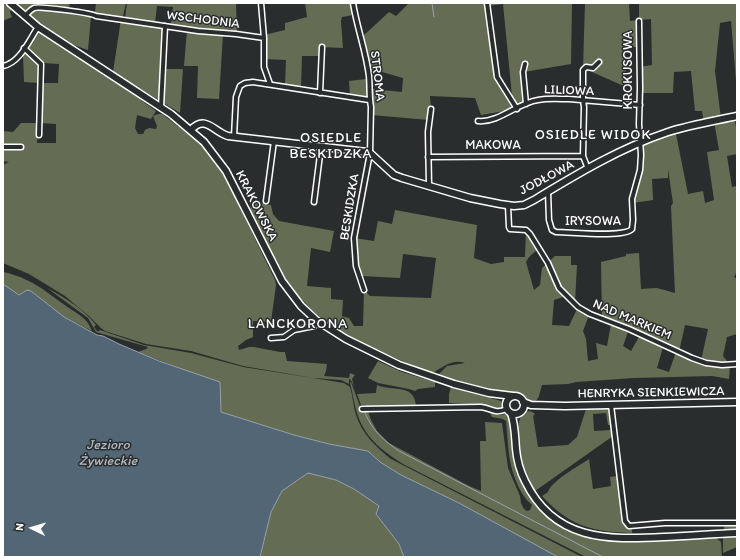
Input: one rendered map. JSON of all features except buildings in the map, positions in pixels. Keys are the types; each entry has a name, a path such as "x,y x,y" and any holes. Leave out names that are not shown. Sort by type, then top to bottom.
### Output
{"main road":[{"name":"KRAKOWSKA","path":"10,3 38,27 160,107 191,130 209,148 223,166 286,287 301,306 320,322 346,339 399,365 454,384 513,396"},
{"name":"JODŁOWA","path":"370,153 394,175 470,198 508,206 524,204 620,151 670,132 737,116"},
{"path":"191,130 196,124 202,123 208,124 225,135 234,137 370,153"},
{"name":"KRAKOWSKA","path":"489,392 502,398 508,408"},
{"path":"515,433 523,402 519,397 513,396 508,399 508,408 515,433 521,471 529,488 546,510 561,522 572,528 592,536 615,539 737,533"},
{"name":"HENRYKA SIENKIEWICZA","path":"523,402 530,405 565,406 737,402"},
{"name":"HENRYKA SIENKIEWICZA","path":"521,411 565,406"},
{"path":"508,408 521,411"}],"street":[{"path":"261,3 264,38 264,67 270,84"},
{"name":"STROMA","path":"353,3 369,76 369,100 371,107 370,153"},
{"path":"487,3 497,77 516,109"},
{"name":"WSCHODNIA","path":"25,16 33,8 41,8 94,14 96,16 165,26 264,38"},
{"name":"KROKUSOWA","path":"639,21 639,124 641,143"},
{"path":"160,107 165,26"},
{"path":"3,66 11,64 15,61 38,27"},
{"path":"320,93 322,47"},
{"path":"24,48 41,64 39,135"},
{"path":"588,169 583,156 584,68 593,68 599,62"},
{"path":"525,64 523,72 526,104"},
{"path":"234,137 236,97 240,86 249,82 369,100"},
{"name":"LILIOWA","path":"478,121 486,121 536,100 544,99 583,100 640,105"},
{"path":"429,186 428,157 430,109"},
{"path":"266,201 274,141"},
{"name":"IRYSOWA","path":"548,192 549,220 552,230 556,232 594,234 630,231 632,229 633,220 632,199 640,170 641,143"},
{"path":"3,147 21,147"},
{"path":"314,202 321,147"},
{"name":"BESKIDZKA","path":"364,290 356,266 354,238 370,153"},
{"name":"MAKOWA","path":"428,157 583,156"},
{"name":"NAD MARKIEM","path":"508,206 510,229 526,230 530,234 548,263 559,288 578,307 590,314 629,329 692,358 706,363 722,365 737,364"},
{"path":"271,338 284,337 294,330 314,326 320,322"},
{"path":"611,405 625,521 629,526 666,523 737,522"},
{"path":"362,409 481,407 499,412 508,408"}],"green space":[{"path":"3,3 70,3 68,11 91,16 88,50 58,38 30,20 13,6 10,12 12,17 3,21"},
{"path":"96,3 126,3 123,16 120,18 98,14 95,12"},
{"path":"127,3 236,3 237,33 171,25 173,7 157,6 155,23 167,27 165,69 183,69 180,113 113,72 121,19 125,19"},
{"path":"305,3 352,3 354,20 353,15 342,17 343,48 320,47 320,56 302,56 301,88 285,86 286,60 264,59 264,35 285,30 285,23 307,17"},
{"path":"409,3 572,3 571,64 524,72 527,103 517,109 481,115 475,98 430,96 431,109 429,120 371,115 371,89 402,92 403,78 375,70 369,70 363,36 389,12 396,16","holes":["503,4 512,96 516,106 497,77 488,6"]},
{"path":"585,3 629,3 630,21 639,20 638,47 626,47 626,87 583,68"},
{"path":"639,3 737,3 737,93 731,21 720,23 715,71 721,119 734,116 737,133 737,154 727,156 732,187 737,186 737,271 734,277 737,279 737,334 727,337 723,356 730,365 729,379 712,376 634,378 542,385 535,403 527,402 520,394 497,391 455,380 439,374 447,366 465,363 456,362 445,366 433,373 400,360 348,336 318,315 296,293 274,259 250,211 251,202 271,205 273,214 279,221 334,231 330,252 311,248 307,286 331,288 331,299 343,300 342,316 349,318 354,326 363,326 364,290 370,296 431,298 436,258 403,254 400,278 362,276 357,257 357,249 354,248 354,238 374,241 378,221 392,224 395,210 477,225 474,258 491,264 504,262 504,257 525,257 526,231 538,249 526,262 534,290 540,285 542,268 555,256 571,256 571,265 577,265 575,302 566,296 554,300 552,325 569,326 578,307 589,315 583,331 586,339 588,361 598,359 596,343 607,346 611,324 624,328 602,319 601,262 626,256 626,254 639,253 641,289 657,288 675,293 671,206 673,203 668,169 668,178 652,179 653,200 632,203 637,183 641,143 670,132 676,134 688,194 703,191 705,203 714,200 707,152 719,150 714,121 704,124 702,111 695,111 691,71 674,72 673,93 640,93 639,67 652,65 651,19 639,20","holes":["685,325 708,329 701,361 679,352","629,329 640,335 631,351 623,346","663,347 676,352 669,372 657,368"]},
{"path":"187,30 223,34 219,99 197,98 198,66 184,66"},
{"path":"41,32 134,93 156,111 151,119 137,115 135,128 138,134 143,134 145,130 149,128 156,129 157,126 153,116 162,114 201,144 221,169 275,280 276,285 271,322 253,321 253,337 238,346 239,350 254,347 285,352 287,361 327,364 324,376 349,378 350,373 355,375 352,379 354,386 350,379 349,384 341,380 313,378 243,366 191,351 146,344 105,331 65,296 29,274 3,263 3,165 9,162 3,161 3,131 13,132 21,123 38,123 37,143 56,143 56,124 40,123 42,83 58,83 59,64 43,63 27,48 36,33"},
{"path":"26,51 40,64 40,83 24,82 23,55"},
{"path":"366,79 368,85 367,99 350,96 349,81"},
{"path":"3,272 21,277 43,289 81,316 90,326 92,331 64,317 31,291 23,292 19,295 3,284"},
{"path":"47,288 86,314 96,325 94,327 97,331 100,330 144,345 191,353 243,367 344,383 350,387 355,412 362,428 375,445 391,459 582,557 558,557 459,503 401,475 380,462 368,451 329,444 294,435 221,412 220,382 189,372 138,352 148,347 96,332 88,318"},
{"path":"378,361 402,372 435,382 435,387 418,389 415,391 378,383 368,378"},
{"path":"351,382 362,412 368,411 377,431 389,443 469,486 481,491 480,441 486,441 485,422 502,423 508,468 524,509 527,511 530,510 532,505 526,499 514,477 509,452 506,421 492,417 489,412 499,415 507,414 512,425 513,456 522,482 537,505 546,515 559,525 572,532 599,540 643,542 716,538 721,542 722,557 586,557 390,456 377,445 361,424 355,408"},
{"path":"377,385 407,391 414,399 416,406 366,407 366,405 361,405 357,394 376,393"},
{"path":"451,387 501,401 502,407 498,409 485,405 449,403"},
{"path":"586,409 608,409 611,416 611,425 608,425 606,413 593,414 594,431 611,430 613,436 535,491 522,463 518,439 521,417 527,411 535,414 533,416 538,447 568,445 577,437"},
{"path":"589,459 593,489 611,486 610,477 617,476 625,526 632,527 632,533 594,529 572,521 552,506 542,496 548,492 554,483"},
{"path":"308,473 336,480 354,489 379,506 376,514 399,544 404,557 260,557 271,512 282,491"},
{"path":"725,522 737,523 737,547 723,553 723,534"}],"water":[{"name":"Jezioro Żywieckie","path":"3,284 19,295 27,290 31,291 64,317 97,335 103,336 159,361 220,382 221,412 294,435 329,444 368,451 380,462 401,475 459,503 558,557 404,557 399,544 376,514 379,506 354,489 336,480 308,473 282,491 271,512 260,557 3,557"}],"waterway":[{"path":"432,3 434,17"},
{"path":"365,413 371,425 379,435 399,451 603,557"}],"district":[{"name":"OSIEDLE WIDOK","path":"593,135"},
{"name":"OSIEDLE BESKIDZKA","path":"331,146"},
{"name":"LANCKORONA","path":"298,324"}]}
